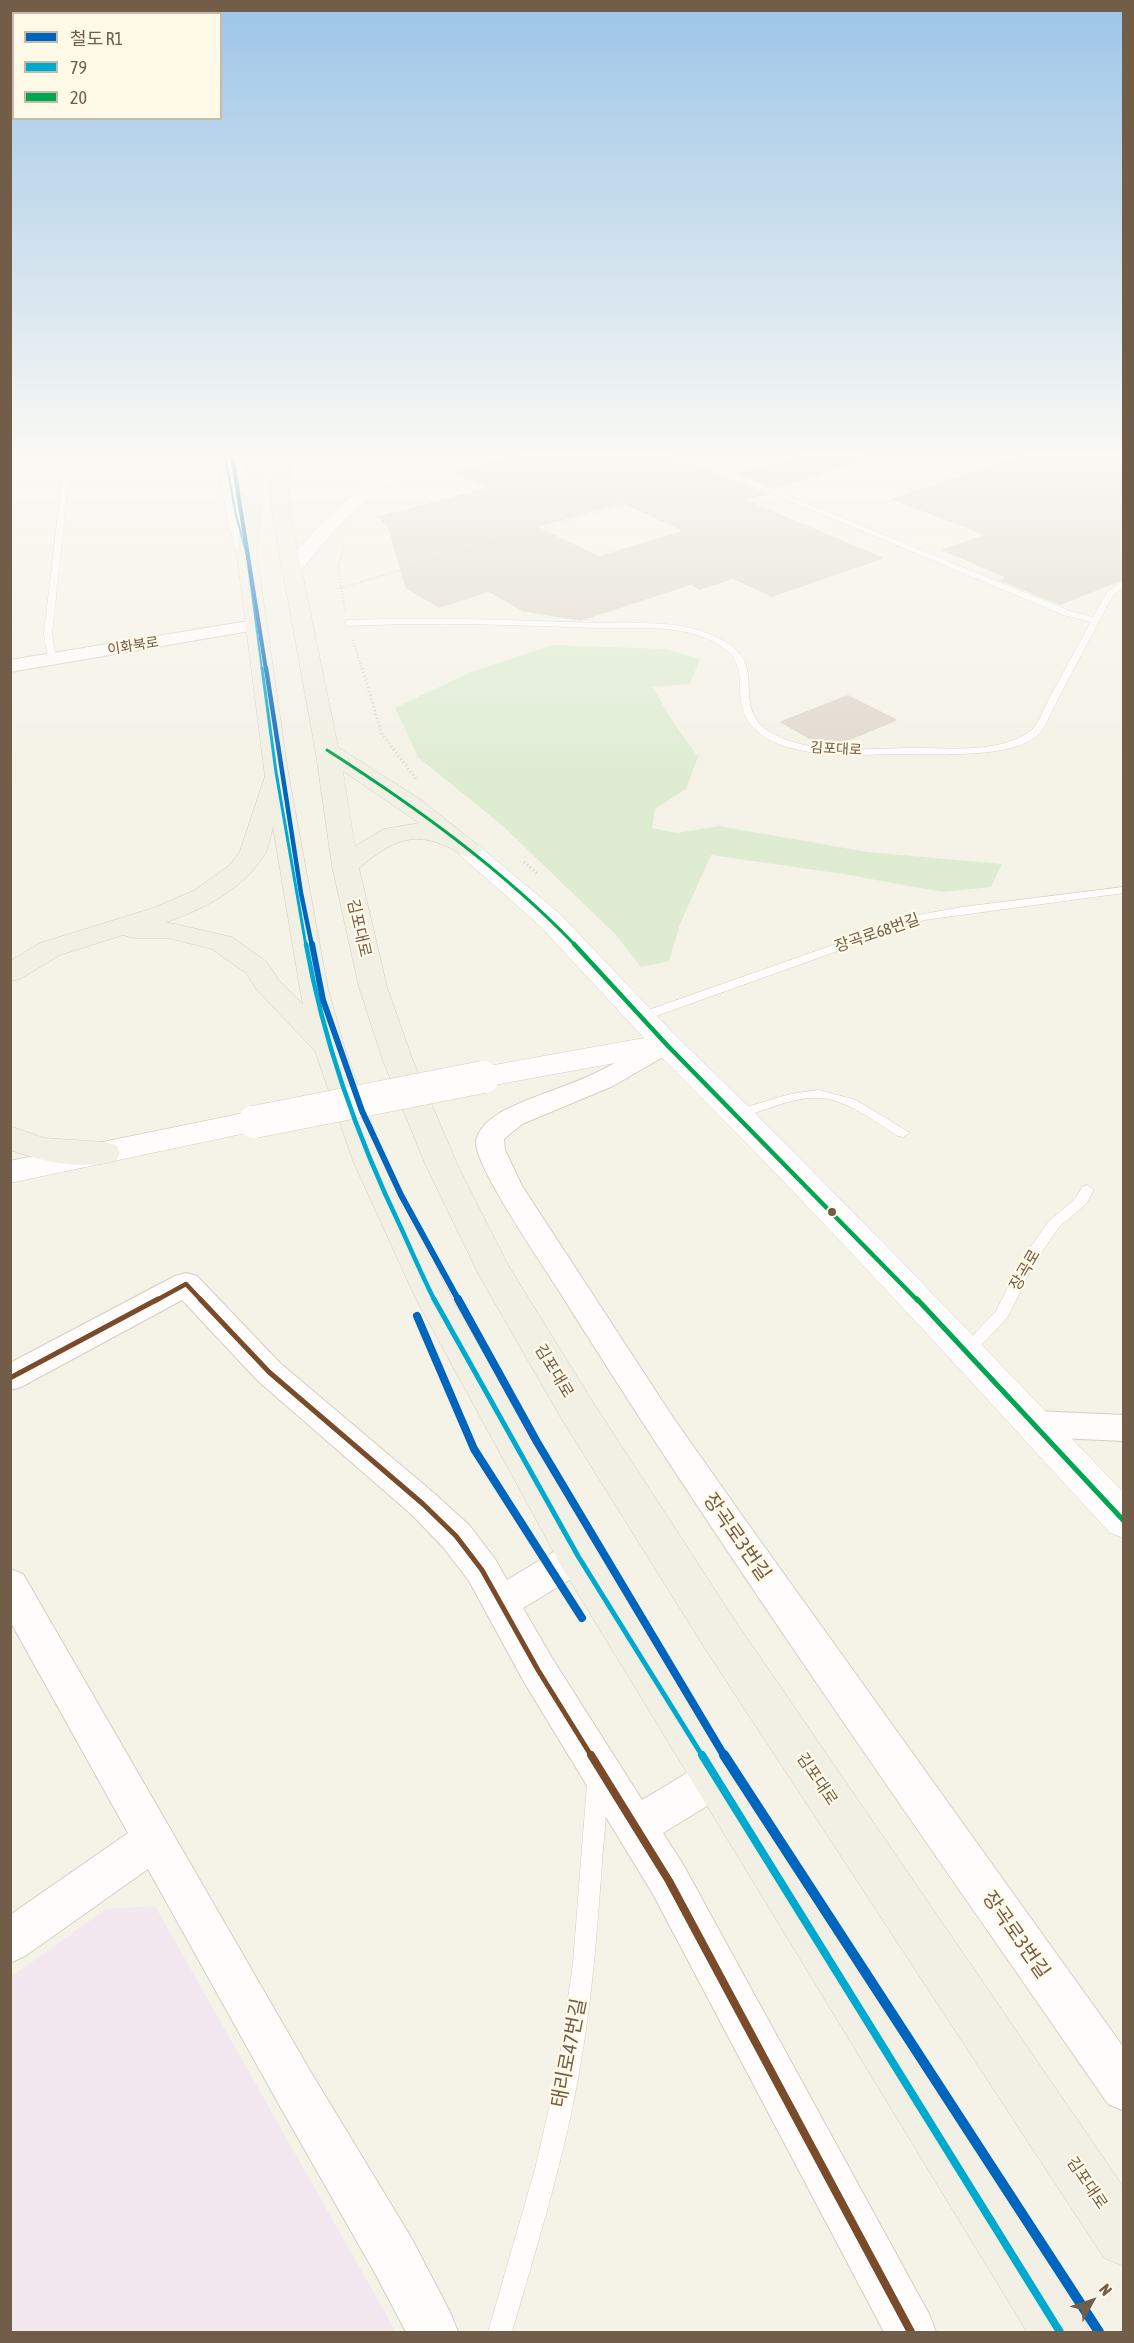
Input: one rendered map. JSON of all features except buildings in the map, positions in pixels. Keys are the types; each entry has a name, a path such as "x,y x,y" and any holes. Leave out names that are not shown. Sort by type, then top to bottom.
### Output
{"main road":[{"path":"248,564 276,772 314,989 330,1049 369,1161 433,1297 578,1556 714,1779 1060,2332"},
{"name":"김포대로","path":"290,564 327,750 345,866 373,987 398,1061 442,1166 492,1268 581,1417 719,1633 1124,2238"},
{"path":"327,750 412,805 469,850"},
{"path":"10,973 50,949 76,939 163,914 202,897 239,871 254,852 276,772"},
{"path":"345,866 380,840 394,833 409,830 439,834 469,850"},
{"path":"113,930 168,930 222,943 257,968 267,984 330,1049"},
{"path":"10,1137 24,1144 58,1152 104,1153"}],"street":[{"path":"291,570 296,564"},
{"name":"이화북로","path":"10,666 255,625"},
{"path":"469,850 550,920 666,1044 738,1114 1035,1424 1124,1521"},
{"path":"10,1172 483,1077 666,1044"},
{"name":"장곡로3번길","path":"666,1044 603,1080 498,1127 490,1138 491,1150 509,1188 660,1425 732,1532 1124,2088"},
{"path":"10,1378 186,1284 269,1372 423,1504 456,1536 482,1570 502,1602 538,1670 669,1881 911,2332"},
{"path":"1035,1424 1124,1428"},
{"path":"502,1602 578,1556"},
{"path":"10,1585 393,2257 433,2332"},
{"path":"636,1826 714,1779"},
{"path":"10,1941 154,1840"}],"lane":[{"path":"52,659 48,634 56,564"},
{"path":"949,564 1067,613 1095,620 1110,594 1124,584"},
{"name":"김포대로","path":"348,623 443,621 654,627 693,631 721,641 741,658 750,716 758,727 785,742 821,750 951,750 1006,745 1028,738 1036,731 1095,620"},
{"name":"장곡로68번길","path":"641,1017 922,917 1124,890"},
{"path":"738,1114 805,1095 820,1094 847,1102 903,1133"},
{"name":"장곡로","path":"966,1352 1002,1314 1028,1262 1053,1225 1081,1201 1087,1190"},
{"name":"태리로47번길","path":"500,2332 539,2195 568,2070 581,1991 598,1766"}],"path":[{"path":"339,564 340,588 348,623 382,734 414,777 423,784"},
{"path":"340,588 420,564"},
{"path":"516,857 544,880"}],"shaded area":[{"path":"155,1906 396,2332 11,2332 11,1977 106,1909"}],"green space":[{"path":"552,645 666,649 700,659 690,684 653,687 671,719 698,757 686,789 655,809 652,828 677,833 719,826 867,852 1002,864 991,887 943,892 843,874 711,855 680,924 669,961 641,967 615,934 504,827 418,757 395,708 471,672"}],"rail line":[{"name":"R1","path":"249,564 301,893 323,1000 362,1111 401,1195 537,1442 702,1721 1099,2332"},
{"name":"R1","path":"417,1316 474,1449 582,1618"}],"transit line":[{"name":"79","path":"248,564 276,772 314,989 330,1049 369,1161 433,1297 578,1556 1060,2332"},
{"name":"20","path":"327,750 442,829 549,919 667,1045 956,1339 1124,1521"},
{"path":"10,1378 186,1284 269,1372 423,1504 456,1536 482,1570 538,1670 669,1881 911,2332"}]}
